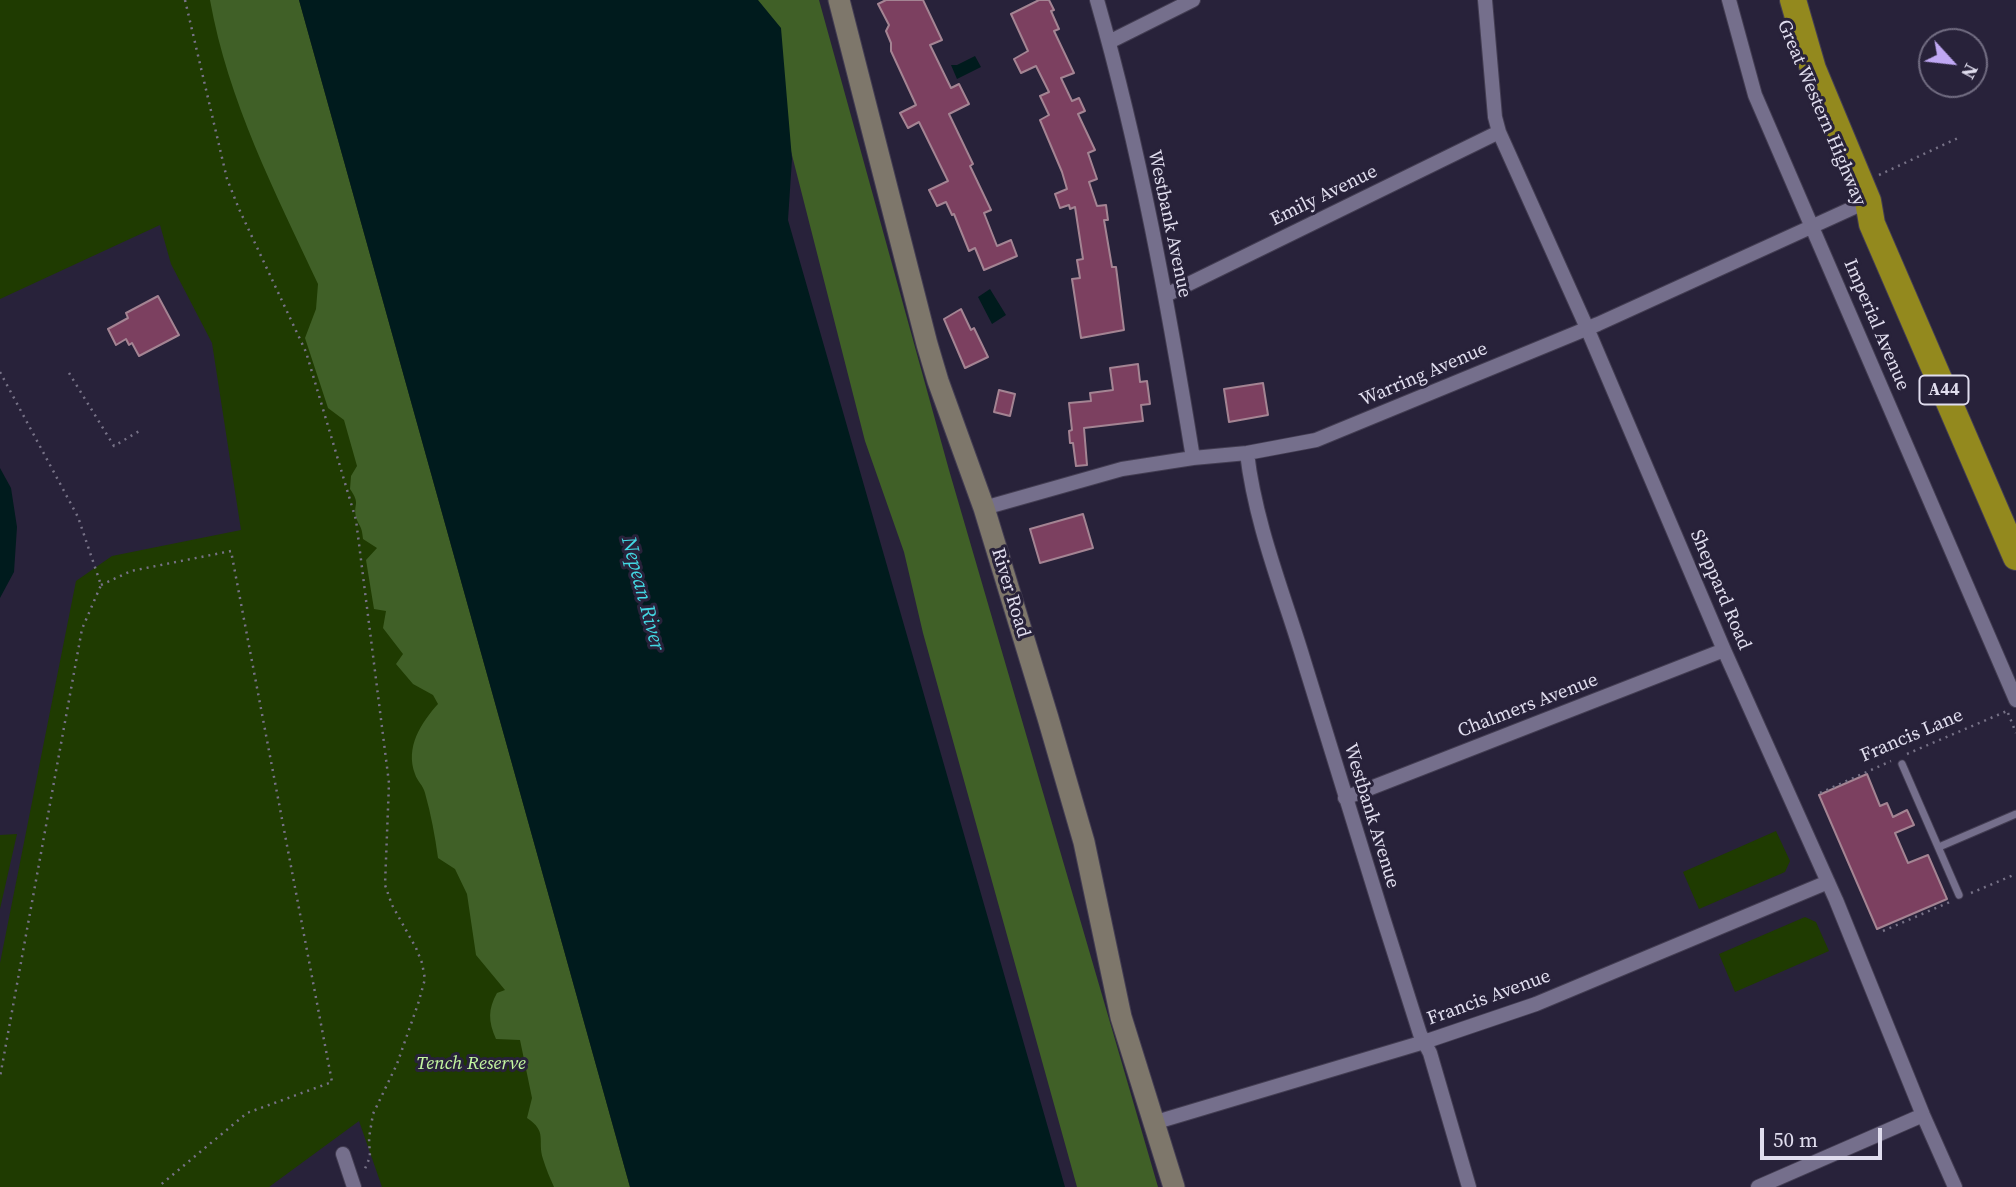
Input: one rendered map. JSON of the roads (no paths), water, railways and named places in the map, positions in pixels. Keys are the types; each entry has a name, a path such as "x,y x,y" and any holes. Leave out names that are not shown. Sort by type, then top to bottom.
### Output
{"highway":[{"name":"Great Western Highway","path":"1775,0 1805,83 2016,557"},
{"name":"Great Western Highway","path":"1793,0 1813,69 1868,201 1864,215"}],"street":[{"name":"River Road","path":"839,0 927,344 984,509 1084,842 1121,1017 1174,1187"},
{"name":"Westbank Avenue","path":"1097,0 1109,42 1166,295 1193,458"},
{"path":"1109,42 1193,0"},
{"name":"Sheppard Road","path":"1485,0 1494,117 1499,132 1587,328 1724,650 1828,881 1955,1187"},
{"name":"Imperial Avenue","path":"1729,0 1755,95 2016,700"},
{"name":"Emily Avenue","path":"1166,295 1499,132"},
{"name":"Warring Avenue","path":"984,509 1112,471 1193,458 1247,453 1317,440 1587,328 1812,226 1864,215"},
{"name":"Westbank Avenue","path":"1247,453 1264,530 1345,798 1420,1034 1432,1059 1469,1187"},
{"name":"Chalmers Avenue","path":"1345,798 1724,650"},
{"name":"Francis Avenue","path":"1153,1123 1424,1042 1536,1004 1828,881"},
{"path":"1758,1187 1923,1115"},
{"path":"343,1153 358,1182"}],"lane":[{"path":"1902,764 1959,895"},
{"path":"1939,847 2016,814"}],"water":[{"name":"Nepean River","path":"299,0 758,0 781,28 792,159 788,220 1065,1187 630,1187"},
{"path":"975,56 981,67 957,79 951,65 957,65"},
{"path":"990,289 1006,315 992,324 978,297"},
{"path":"0,468 11,488 17,527 14,572 0,598"}],"park label":[{"name":"Tench Reserve","path":"471,1064"}]}
